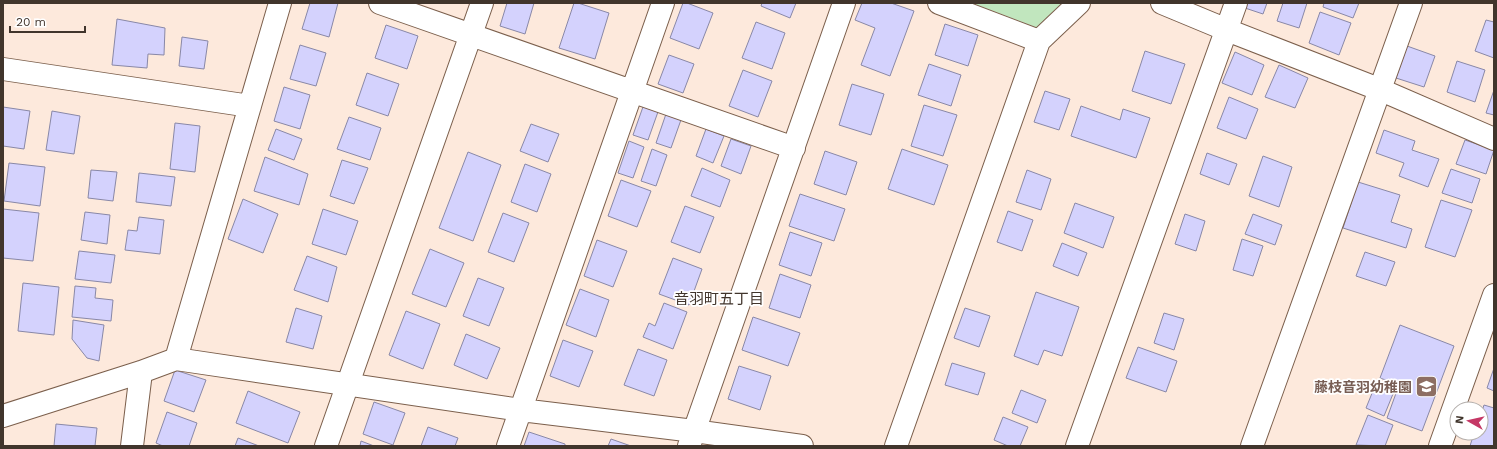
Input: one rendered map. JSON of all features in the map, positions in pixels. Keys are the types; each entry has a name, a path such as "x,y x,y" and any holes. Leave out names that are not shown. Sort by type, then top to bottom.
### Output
{"street":[{"path":"176,359 280,3"},
{"path":"380,3 470,36 794,148"},
{"path":"326,446 482,3"},
{"path":"508,446 663,3"},
{"path":"692,439 844,3"},
{"path":"939,3 1039,41"},
{"path":"896,446 1039,41 1079,3"},
{"path":"1162,3 1226,30 1381,90 1494,139"},
{"path":"1077,446 1236,3"},
{"path":"1252,446 1411,3"},
{"path":"3,70 250,106"},
{"path":"1440,446 1494,295"},
{"path":"3,416 141,372 176,359 521,410 692,439 802,446"},
{"path":"132,446 141,372"}],"green space":[{"path":"972,3 1066,3 1040,29"}],"building":[{"path":"310,3 338,3 329,37 302,29"},
{"path":"507,3 534,3 525,34 500,26"},
{"path":"574,3 609,13 595,59 559,48"},
{"path":"683,3 687,3 713,13 699,49 670,38"},
{"path":"762,3 796,3 790,18 761,6"},
{"path":"862,3 891,3 914,11 890,76 861,65 875,28 855,20"},
{"path":"1243,3 1267,3 1263,14 1242,7"},
{"path":"1283,3 1307,3 1299,28 1277,21"},
{"path":"1324,3 1359,3 1353,18 1323,7"},
{"path":"1320,12 1351,23 1339,55 1309,43"},
{"path":"117,19 165,28 164,55 148,54 147,68 112,65"},
{"path":"1486,20 1494,22 1494,58 1475,51"},
{"path":"756,22 785,33 772,69 742,58"},
{"path":"945,24 978,35 968,66 935,55"},
{"path":"386,25 418,36 407,69 375,58"},
{"path":"182,37 208,41 204,69 179,66"},
{"path":"300,45 326,53 316,86 290,79"},
{"path":"1407,46 1435,56 1424,87 1396,78"},
{"path":"1145,51 1185,64 1171,104 1132,91"},
{"path":"1235,52 1264,65 1252,95 1222,83"},
{"path":"669,55 694,64 683,93 658,84"},
{"path":"1457,61 1485,70 1475,102 1447,92"},
{"path":"929,64 961,75 951,106 918,95"},
{"path":"1279,65 1308,78 1295,108 1265,97"},
{"path":"743,70 772,81 758,117 729,106"},
{"path":"367,73 399,84 388,116 356,105"},
{"path":"852,84 884,94 871,135 839,125"},
{"path":"284,87 310,95 300,129 274,121"},
{"path":"1494,90 1494,115 1486,113"},
{"path":"1045,91 1070,99 1059,130 1034,122"},
{"path":"1229,97 1258,109 1246,139 1217,128"},
{"path":"644,104 659,109 648,140 633,135"},
{"path":"924,105 957,115 943,156 911,146"},
{"path":"1081,106 1120,120 1123,109 1150,118 1136,158 1071,136"},
{"path":"3,107 30,111 24,149 3,146"},
{"path":"52,111 80,116 74,154 46,150"},
{"path":"667,111 682,117 671,148 656,143"},
{"path":"349,117 381,128 370,160 337,149"},
{"path":"175,123 200,126 195,172 170,169"},
{"path":"531,124 559,134 548,162 520,151"},
{"path":"276,129 302,139 294,160 268,150"},
{"path":"706,129 724,136 713,163 696,156"},
{"path":"1384,130 1415,141 1412,150 1439,159 1428,187 1399,176 1404,163 1376,153"},
{"path":"731,139 751,146 741,174 721,166"},
{"path":"1465,140 1494,150 1486,174 1456,164"},
{"path":"629,141 644,147 633,178 618,173"},
{"path":"652,149 667,155 656,186 641,181"},
{"path":"902,149 948,165 934,205 888,189"},
{"path":"825,151 857,162 846,195 814,184"},
{"path":"468,152 501,165 473,241 439,228"},
{"path":"1207,153 1237,164 1229,185 1200,174"},
{"path":"1263,156 1292,167 1279,207 1249,196"},
{"path":"265,157 308,174 299,205 254,191"},
{"path":"342,160 368,168 354,204 330,196"},
{"path":"9,163 45,167 40,206 4,201"},
{"path":"525,164 551,174 537,212 511,202"},
{"path":"702,168 730,180 720,207 691,196"},
{"path":"1451,169 1480,179 1472,203 1442,193"},
{"path":"91,170 117,172 113,201 88,198"},
{"path":"1027,170 1051,179 1041,210 1016,202"},
{"path":"139,173 175,177 171,206 136,202"},
{"path":"621,180 651,191 637,227 608,216"},
{"path":"1358,182 1400,195 1391,222 1412,229 1406,248 1343,228"},
{"path":"800,194 845,209 834,241 789,226"},
{"path":"243,199 278,214 263,253 228,239"},
{"path":"1441,200 1472,210 1455,257 1425,247"},
{"path":"1075,203 1114,217 1103,248 1064,233"},
{"path":"685,206 714,217 700,253 671,242"},
{"path":"3,209 39,213 33,261 3,258"},
{"path":"323,209 358,221 346,255 312,244"},
{"path":"1008,211 1033,220 1022,251 997,242"},
{"path":"85,212 110,215 107,244 81,240"},
{"path":"503,213 529,223 514,262 488,252"},
{"path":"1185,214 1205,221 1196,251 1175,244"},
{"path":"1253,214 1282,225 1275,245 1245,234"},
{"path":"139,217 164,220 160,254 125,250 128,230 137,231"},
{"path":"790,232 822,243 811,276 779,265"},
{"path":"1242,239 1263,246 1253,276 1233,270"},
{"path":"597,240 627,251 613,287 584,276"},
{"path":"1062,243 1087,253 1078,276 1053,266"},
{"path":"430,249 464,263 446,307 412,294"},
{"path":"79,251 115,255 111,283 75,279"},
{"path":"1365,252 1395,262 1386,286 1356,276"},
{"path":"307,256 337,267 328,302 294,290"},
{"path":"673,258 702,269 689,305 659,294"},
{"path":"780,274 811,285 800,318 769,308"},
{"path":"478,278 504,288 489,326 463,316"},
{"path":"23,283 59,287 54,335 18,331"},
{"path":"75,286 96,288 95,298 113,300 111,321 72,317"},
{"path":"580,289 609,300 596,337 566,325"},
{"path":"1036,292 1079,307 1062,356 1044,350 1038,365 1014,356"},
{"path":"664,303 687,312 673,349 643,337 649,323 655,326"},
{"path":"296,308 322,316 313,349 286,342"},
{"path":"965,308 990,316 979,347 954,338"},
{"path":"406,311 440,324 423,369 389,355"},
{"path":"1164,313 1184,319 1174,350 1154,343"},
{"path":"753,317 800,333 788,366 742,350"},
{"path":"73,320 104,325 99,361 87,358 72,339"},
{"path":"1400,325 1454,346 1422,431 1387,418 1399,385 1380,378"},
{"path":"466,334 500,348 487,379 454,365"},
{"path":"563,340 593,351 579,387 550,376"},
{"path":"1138,347 1177,361 1166,392 1126,378"},
{"path":"638,349 667,360 654,396 624,385"},
{"path":"952,363 985,373 978,395 945,385"},
{"path":"739,366 771,376 760,410 728,399"},
{"path":"1494,368 1494,391 1487,388"},
{"path":"175,370 206,380 194,412 164,401"},
{"path":"1377,381 1395,389 1384,416 1366,408"},
{"path":"1021,390 1046,400 1037,423 1012,413"},
{"path":"248,391 300,412 288,443 236,423"},
{"path":"374,402 405,413 393,445 363,434"},
{"path":"1489,406 1494,408 1494,446 1470,446 1472,441 1489,441"},
{"path":"167,412 197,423 189,446 163,446 156,443"},
{"path":"1368,415 1393,425 1385,446 1356,445"},
{"path":"1003,417 1028,427 1020,446 1008,446 994,440"},
{"path":"56,424 97,428 95,446 54,446"},
{"path":"428,427 458,438 455,446 421,446"},
{"path":"529,432 565,444 565,446 524,446"},
{"path":"238,438 259,446 235,446"},
{"path":"611,439 631,446 608,446"},
{"path":"361,441 374,446 360,446"}],"place":[{"name":"藤枝音羽幼稚園","path":"1427,387"}],"district":[{"name":"音羽町五丁目","path":"719,299"}]}
